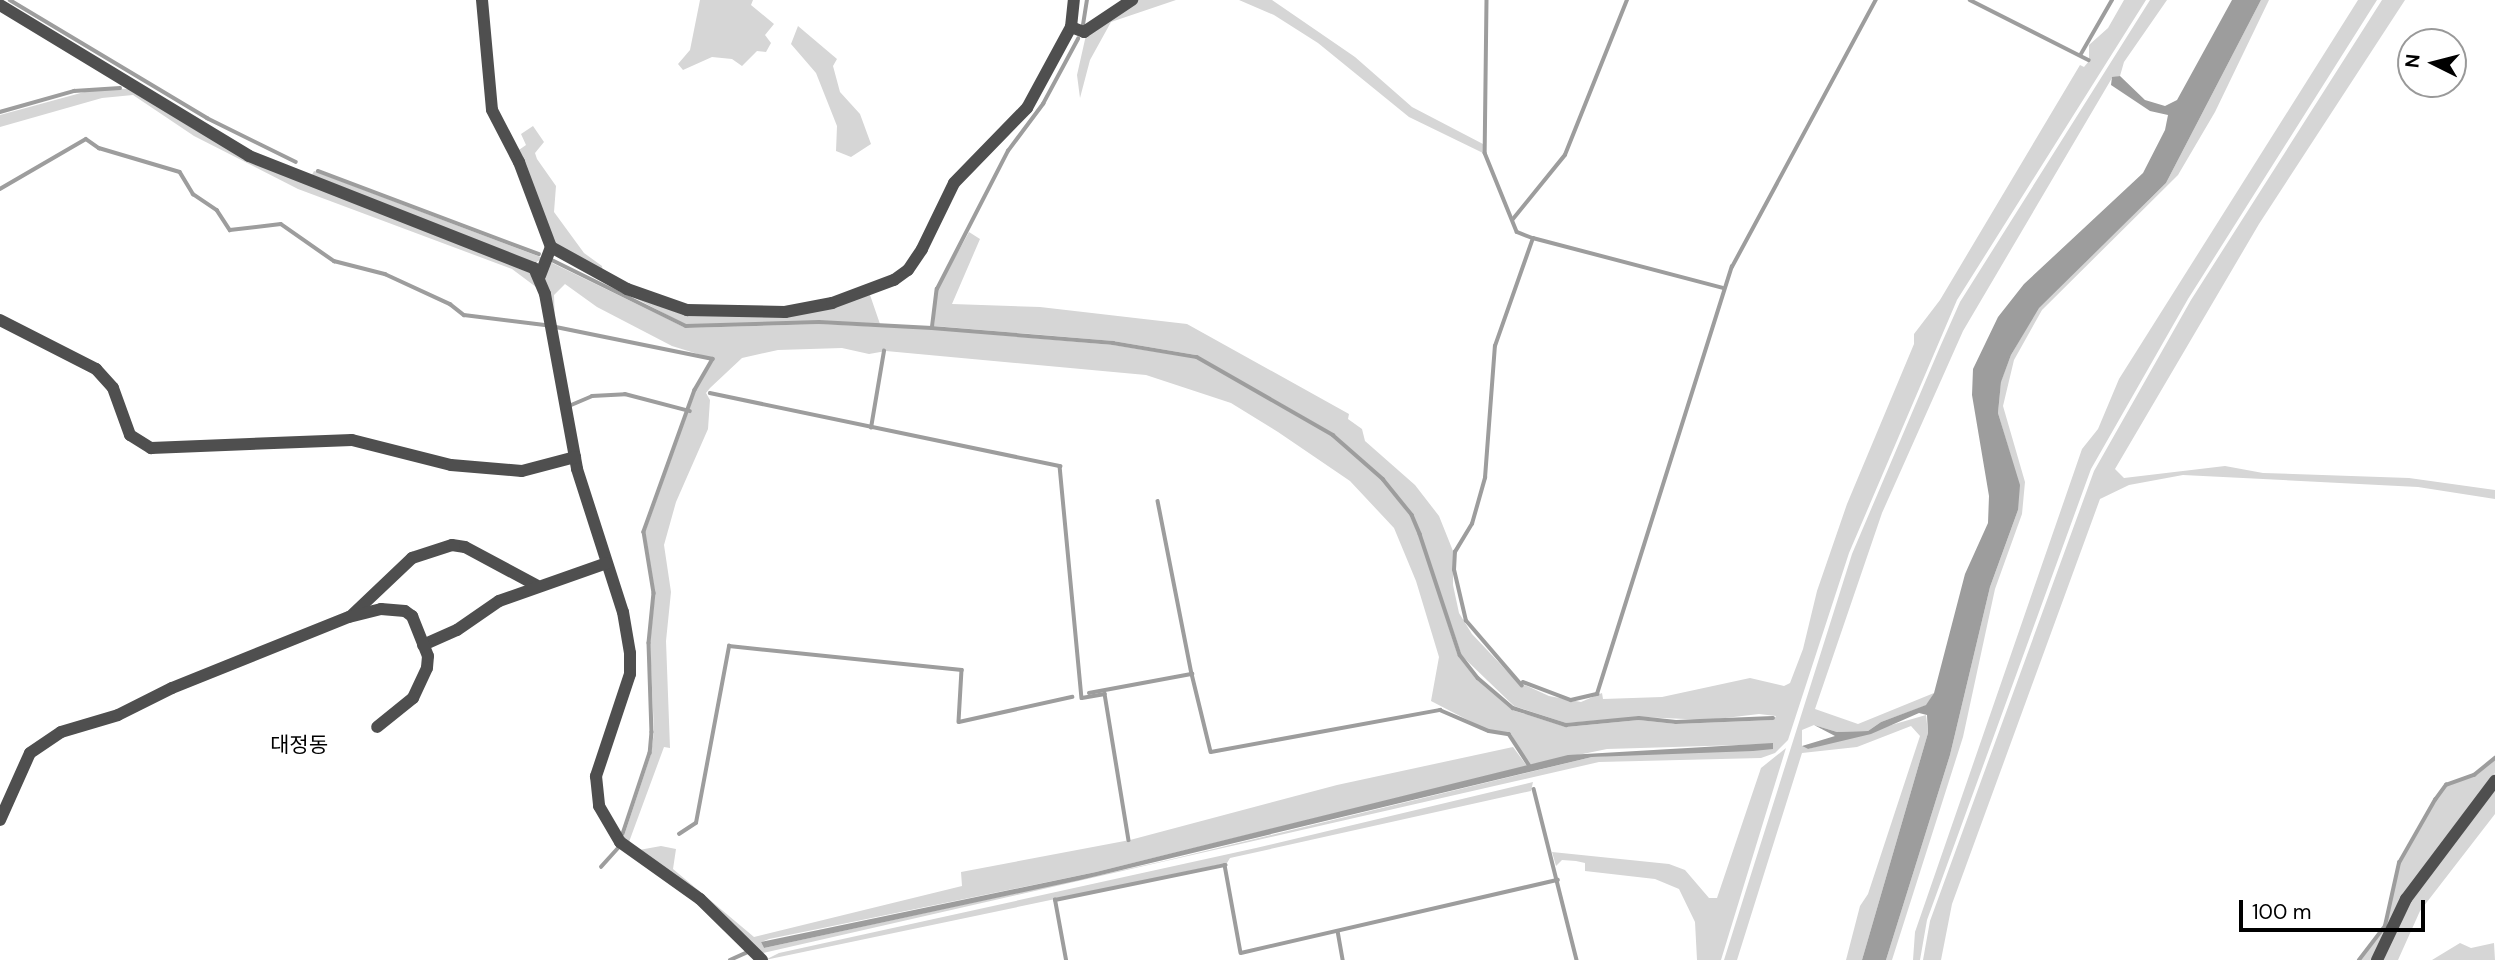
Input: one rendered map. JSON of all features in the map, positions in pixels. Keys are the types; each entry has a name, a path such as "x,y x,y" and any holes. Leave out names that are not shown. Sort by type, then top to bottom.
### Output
{"street":[{"path":"482,0 492,110 519,162 551,247 627,289 687,310 785,312 874,289 908,270 954,183 1027,108 1071,27 1074,0"},
{"path":"1071,27 1084,32 1132,0"},
{"path":"0,5 249,156 534,268 540,276 575,457 607,563 631,663 596,776 599,806 620,842 700,899 762,960"},
{"path":"540,276 551,247"},
{"path":"0,320 96,369 113,388 130,435 151,448 352,440 451,465 522,471 575,457"},
{"path":"349,617 412,558 452,545 474,551 536,585"},
{"path":"423,645 457,630 499,601 536,585 607,563"},
{"path":"0,820 30,753 61,732 118,715 172,688 349,617 381,609 405,611 412,616 423,645 427,668 413,698 377,727"},
{"path":"2377,960 2406,899 2495,781"}],"shaded area":[{"path":"700,0 753,0 751,5 774,24 765,35 771,43 766,52 757,51 742,66 732,59 712,57 683,70 678,64 690,50"},
{"path":"1136,0 1176,0 1111,22 1090,60 1080,98 1077,75 1086,35"},
{"path":"1239,0 1272,0 1355,57 1412,107 1483,144 1483,153 1409,117 1318,43 1274,15"},
{"path":"2124,0 2146,0 1957,300 1849,553 1788,740 1775,753 1761,758 1599,762 763,953 622,842 651,754 654,732 650,643 655,593 645,532 696,390 714,359 672,346 597,307 565,284 554,295 555,325 544,278 548,261 686,328 819,324 932,329 1113,345 1196,358 1332,436 1382,480 1410,516 1419,535 1458,656 1476,679 1512,710 1566,727 1639,720 1676,724 1773,720 1776,716 1759,714 1708,720 1640,717 1566,723 1514,706 1462,656 1413,515 1381,476 1334,434 1196,355 1113,341 934,326 937,290 969,232 980,239 952,304 1040,307 1187,324 1349,414 1348,419 1362,429 1365,441 1415,485 1439,516 1453,551 1453,585 1459,613 1472,634 1522,687 1525,685 1549,696 1581,702 1602,693 1603,699 1662,697 1750,678 1784,686 1790,683 1803,649 1817,591 1847,504 1914,344 1914,334 1940,300 2080,65 2084,67 2089,61 2089,45 2108,28","holes":["842,348 869,354 886,351 1146,375 1231,403 1278,432 1350,481 1394,528 1416,581 1439,657 1431,701 1489,731 1511,734 1529,765 1607,749 1773,744 1592,757 1164,861 764,948 761,942 769,939 1096,872 1527,766 1513,747 1337,785 1130,840 961,872 962,886 754,937 673,869 676,849 661,846 639,850 629,842 664,747 670,748 666,641 671,592 664,545 676,502 708,429 710,400 706,393 742,358 778,350"]},
{"path":"2150,0 2167,0 2124,62 2120,76 2112,78 1963,331 1882,513 1815,709 1858,724 1934,693 1927,705 1881,722 1868,731 1837,732 1814,725 1802,730 1802,746 1808,749 1926,715 1928,733 1862,960 1846,960 1860,906 1868,894 1920,736 1911,726 1857,747 1802,753 1737,960 1724,960 1852,554 1940,347 1960,302"},
{"path":"2232,0 2261,0 2166,183 2039,308 2011,355 2001,382 1998,413 2020,485 2018,510 1990,587 1950,755 1886,960 1862,960 1928,733 1927,715 1919,713 1871,734 1808,749 1802,746 1835,736 1814,725 1837,732 1868,731 1881,722 1926,705 1934,693 1965,574 1988,523 1989,496 1972,395 1973,369 1998,317 2024,284 2143,173 2165,130 2168,115 2150,111 2111,85 2112,77 2120,76 2145,100 2165,106 2177,100"},
{"path":"2261,0 2269,0 2215,112 2178,175 2042,310 2014,360 2003,406 2025,482 2022,514 1995,589 1963,737 1892,960 1886,960 1950,755 1990,587 2018,510 2011,457 1998,413 2001,381 2011,355 2038,308 2166,183"},
{"path":"2358,0 2377,0 2188,299 2091,469 1927,920 1920,960 1913,960 1915,932 2082,449 2098,429 2119,379"},
{"path":"2382,0 2405,0 2259,224 2115,469 2124,478 2225,466 2263,473 2409,478 2495,490 2495,499 2418,487 2183,475 2129,485 2100,499 1952,904 1941,960 1923,960 1930,921 2094,471 2191,300"},
{"path":"798,26 837,59 833,66 840,92 860,114 871,144 851,157 836,151 837,126 816,73 791,44"},
{"path":"99,88 129,89 197,131 528,270 540,290 512,269 298,189 194,136 133,95 102,98 0,127 0,115"},
{"path":"533,126 544,142 535,153 537,159 556,186 554,212 584,253 602,266 603,273 553,246 516,152 526,145 521,134"},
{"path":"314,171 543,258 535,263 312,175"},
{"path":"554,255 709,316 870,295 880,324 686,325"},
{"path":"1773,743 1773,749 1753,751 1592,757 1080,880 764,948 761,942 1096,872 1568,755"},
{"path":"1786,748 1721,960 1697,960 1695,922 1679,889 1655,879 1585,871 1585,863 1576,861 1562,860 1556,866 1552,852 1669,864 1685,870 1709,898 1717,898 1761,768"},
{"path":"2495,759 2495,773 2372,960 2360,960 2386,926 2399,863 2446,785 2475,776"},
{"path":"1533,782 1531,791 1230,858 1227,863 765,960 779,953 1256,848"},
{"path":"2495,783 2495,814 2420,911 2398,960 2379,960 2400,917"},
{"path":"2460,943 2471,948 2494,943 2495,960 2432,960"}],"waterway":[{"path":"10,0 207,118 296,162"},
{"path":"1083,25 1087,0"},
{"path":"1487,0 1485,153 1517,232 1533,238"},
{"path":"1513,219 1565,155 1627,0"},
{"path":"1523,682 1571,700 1597,694 1732,267 1876,0"},
{"path":"1970,0 2089,60"},
{"path":"2081,54 2112,0"},
{"path":"932,327 937,289 1008,151 1043,104 1078,39"},
{"path":"0,112 74,91 120,88"},
{"path":"0,189 86,139 99,148 180,172 193,194 217,210 230,230 281,224 334,261 385,274 450,304 464,315 544,325"},
{"path":"318,171 539,254"},
{"path":"1522,686 1466,621 1454,570 1455,552 1472,524 1485,478 1495,346 1533,238 1723,288"},
{"path":"552,260 686,326 819,322 932,328 1113,343 1197,357 1333,435 1383,479 1412,515 1460,655 1478,678 1513,708 1566,725 1639,718 1676,722 1773,718"},
{"path":"556,327 713,359 695,390 644,532 654,593 649,643 652,732 650,753 623,834"},
{"path":"871,428 884,351"},
{"path":"710,393 1060,466 1082,698 1105,694 1129,840"},
{"path":"569,406 592,396 625,394 690,411"},
{"path":"1158,501 1192,674"},
{"path":"679,834 696,823 729,646 962,670 959,722 1072,697"},
{"path":"1089,693 1192,674 1211,752 1440,710 1489,731 1509,734 1529,765"},
{"path":"2359,960 2385,926 2399,863 2435,800 2446,785 2474,775 2495,758"},
{"path":"1534,789 1577,960"},
{"path":"601,867 618,848"},
{"path":"1066,960 1055,900 1225,865 1241,953 1558,880"},
{"path":"1338,931 1343,960"},
{"path":"730,960 748,952"}],"district":[{"name":"대정동","path":"299,745"}]}
